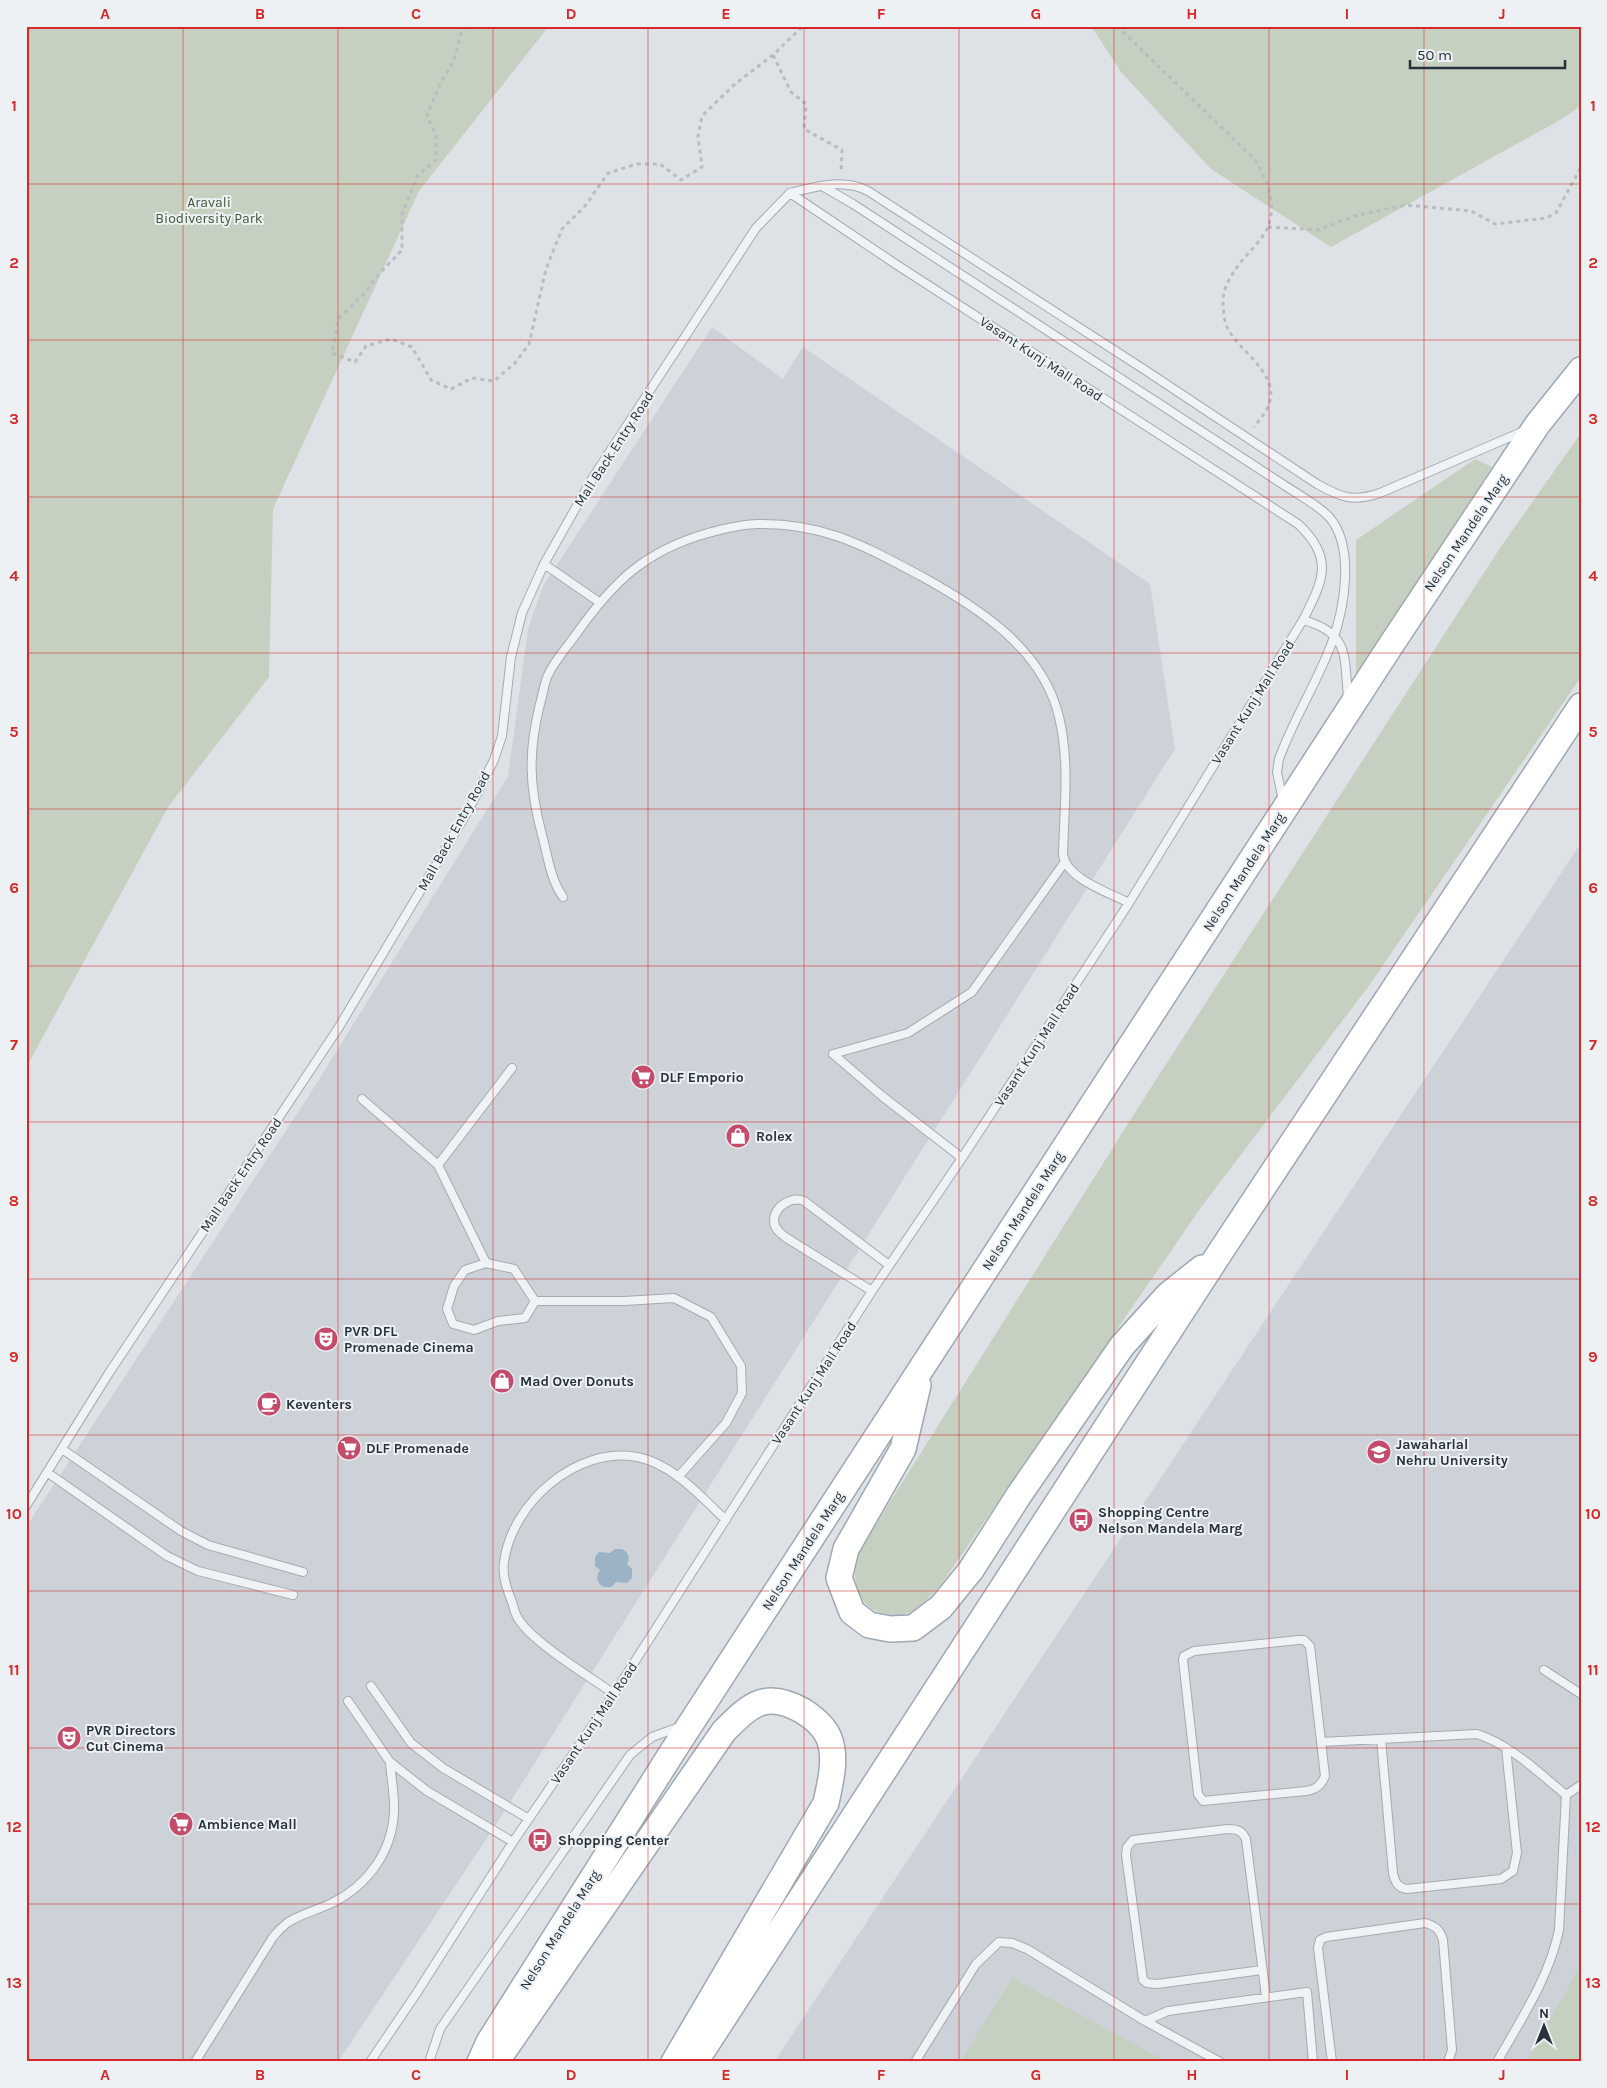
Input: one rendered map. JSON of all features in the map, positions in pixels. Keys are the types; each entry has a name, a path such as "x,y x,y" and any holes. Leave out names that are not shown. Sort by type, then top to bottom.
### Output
{"main road":[{"name":"Nelson Mandela Marg","path":"480,2062 489,2042 692,1723 1350,709 1537,425 1581,370"},
{"path":"695,2062 1219,1254 1581,706"},
{"path":"922,1367 903,1449 846,1549 839,1578 852,1612 869,1625 890,1629 913,1628 941,1607 972,1570 1019,1495 1122,1346 1168,1295 1219,1254"},
{"name":"Nelson Mandela Marg","path":"496,2062 724,1732 744,1711 766,1700 787,1702 816,1719 829,1738 832,1760 826,1803 674,2062"}],"lane":[{"path":"790,193 841,184 860,187 868,191 1343,498 1362,499 1380,494 1537,425"},
{"name":"Vasant Kunj Mall Road","path":"822,186 853,204 1287,486 1329,516 1337,529 1344,550 1346,566 1344,596 1335,635 1324,665 1279,759 1277,772 1285,809"},
{"name":"Vasant Kunj Mall Road","path":"370,2062 416,1994 513,1842 614,1694 872,1291 962,1158 1129,903 1303,620 1317,593 1323,564 1312,537 1298,524 897,265 790,193"},
{"name":"Mall Back Entry Road","path":"26,1506 109,1372 339,1028 468,811 494,760 502,736 511,656 522,613 544,564 592,479 756,228 790,193"},
{"path":"563,897 551,874 531,783 532,742 549,672 599,602 633,570 665,548 719,530 757,524 782,525 837,534 860,543 932,582 977,611 1026,652 1052,693 1060,718 1065,772 1062,855 1064,863 1076,876 1129,903"},
{"path":"544,564 599,602"},
{"path":"1303,620 1313,623 1335,635 1344,650 1350,709"},
{"path":"962,1158 882,1096 833,1054 908,1033 972,992 1064,863"},
{"path":"438,1165 512,1068"},
{"path":"362,1099 438,1165 486,1263"},
{"path":"872,1291 777,1230 774,1222 776,1214 788,1200 798,1198 804,1200 889,1265"},
{"path":"486,1263 514,1269 535,1301 525,1318 498,1321 474,1330 453,1324 447,1309 454,1286 465,1270 486,1263"},
{"path":"535,1301 624,1301 674,1298 711,1317 741,1366 742,1393 726,1423 678,1477"},
{"path":"62,1449 181,1532 201,1542 303,1572"},
{"path":"614,1694 532,1635 518,1619 505,1583 504,1562 512,1534 528,1507 557,1477 583,1464 611,1456 636,1457 658,1463 678,1477 726,1520"},
{"path":"48,1472 167,1556 198,1572 293,1595"},
{"path":"1304,1640 1310,1646 1321,1742 1325,1776 1319,1787 1313,1790 1204,1801 1198,1794 1184,1656 1194,1651 1304,1640"},
{"path":"1544,1670 1581,1694"},
{"path":"371,1686 411,1743 443,1768 529,1819"},
{"path":"348,1702 390,1762 427,1791 513,1842"},
{"path":"429,2062 440,2029 630,1755 652,1737 667,1730 692,1723"},
{"path":"1321,1742 1476,1734 1506,1748 1566,1795"},
{"path":"1381,1739 1393,1874 1397,1885 1407,1889 1501,1879 1513,1871 1517,1854 1506,1748"},
{"path":"195,2062 272,1937 288,1923 333,1903 351,1891 366,1880 379,1862 389,1841 394,1812 390,1762"},
{"path":"1566,1795 1581,1785"},
{"path":"1497,2062 1545,1977 1556,1946 1559,1930 1566,1795"},
{"path":"1262,1970 1147,1984 1144,1980 1126,1855 1127,1847 1133,1840 1228,1829 1237,1829 1243,1833 1246,1839 1266,1997"},
{"path":"1332,2062 1318,1948 1320,1940 1326,1937 1425,1924 1434,1926 1441,1931 1443,1940 1452,2050 1448,2062"},
{"path":"914,2062 976,1964 999,1942 1012,1943 1027,1949 1145,2021 1220,2062"},
{"path":"1145,2021 1168,2011 1323,1989"},
{"path":"1307,1992 1312,2062"}],"path":[{"path":"466,26 461,32 454,61 441,82 427,115 436,136 436,160 418,175 402,214 402,250 379,274 363,295 338,319 332,354 355,362 366,346 391,339 412,347 431,380 451,389 472,378 494,381 514,364 530,344 546,269 562,229 585,206 608,173 637,164 660,164 681,180 702,167 698,136 702,116 735,84 773,55 802,26"},
{"path":"1117,26 1254,159 1263,173 1270,193 1271,205 1268,227 1233,272 1223,294 1223,307 1227,327 1265,376 1271,392 1265,412 1246,437"},
{"path":"773,55 791,92 806,104 804,129 842,150 841,184"},
{"path":"1268,227 1318,230 1354,216 1406,205 1471,211 1495,224 1546,218 1556,213 1581,167"}],"shaded area":[{"path":"712,327 783,379 803,347 1150,584 1175,749 495,1826 338,2062 26,2062 26,1527 308,1097 508,776 528,629 543,586"},
{"name":"Jawaharlal Nehru University","path":"1581,843 1581,2062 774,2062"}],"green space":[{"name":"Aravali Biodiversity Park","path":"26,26 549,26 419,191 273,509 269,677 168,807 26,1068"},
{"path":"1091,26 1581,26 1581,106 1560,120 1331,247 1211,169 1121,72"},
{"path":"1581,433 1581,677 1368,987 1202,1206 940,1586 911,1612 898,1616 877,1611 861,1598 857,1589 855,1569 861,1548 1148,1092 1500,548"},
{"path":"1475,459 1492,467 1356,677 1356,540"},
{"path":"1581,1964 1581,2062 1527,2062"},
{"path":"1012,1978 1168,2062 960,2062"}],"water":[{"path":"615,1549 622,1549 627,1553 629,1560 627,1564 632,1569 632,1578 627,1583 616,1582 611,1587 603,1587 597,1579 600,1570 595,1566 595,1557 599,1552 610,1553"}],"place":[{"name":"DLF Emporio","path":"643,1077"},
{"name":"Rolex","path":"738,1136"},
{"name":"PVR DFL Promenade Cinema","path":"326,1339"},
{"name":"Mad Over Donuts","path":"502,1381"},
{"name":"Keventers","path":"269,1404"},
{"name":"DLF Promenade","path":"349,1448"},
{"name":"Jawaharlal Nehru University","path":"1379,1452"},
{"name":"Shopping Centre Nelson Mandela Marg","path":"1081,1520"},
{"name":"PVR Directors Cut Cinema","path":"69,1738"},
{"name":"Ambience Mall","path":"181,1824"},
{"name":"Shopping Center","path":"540,1840"}]}
